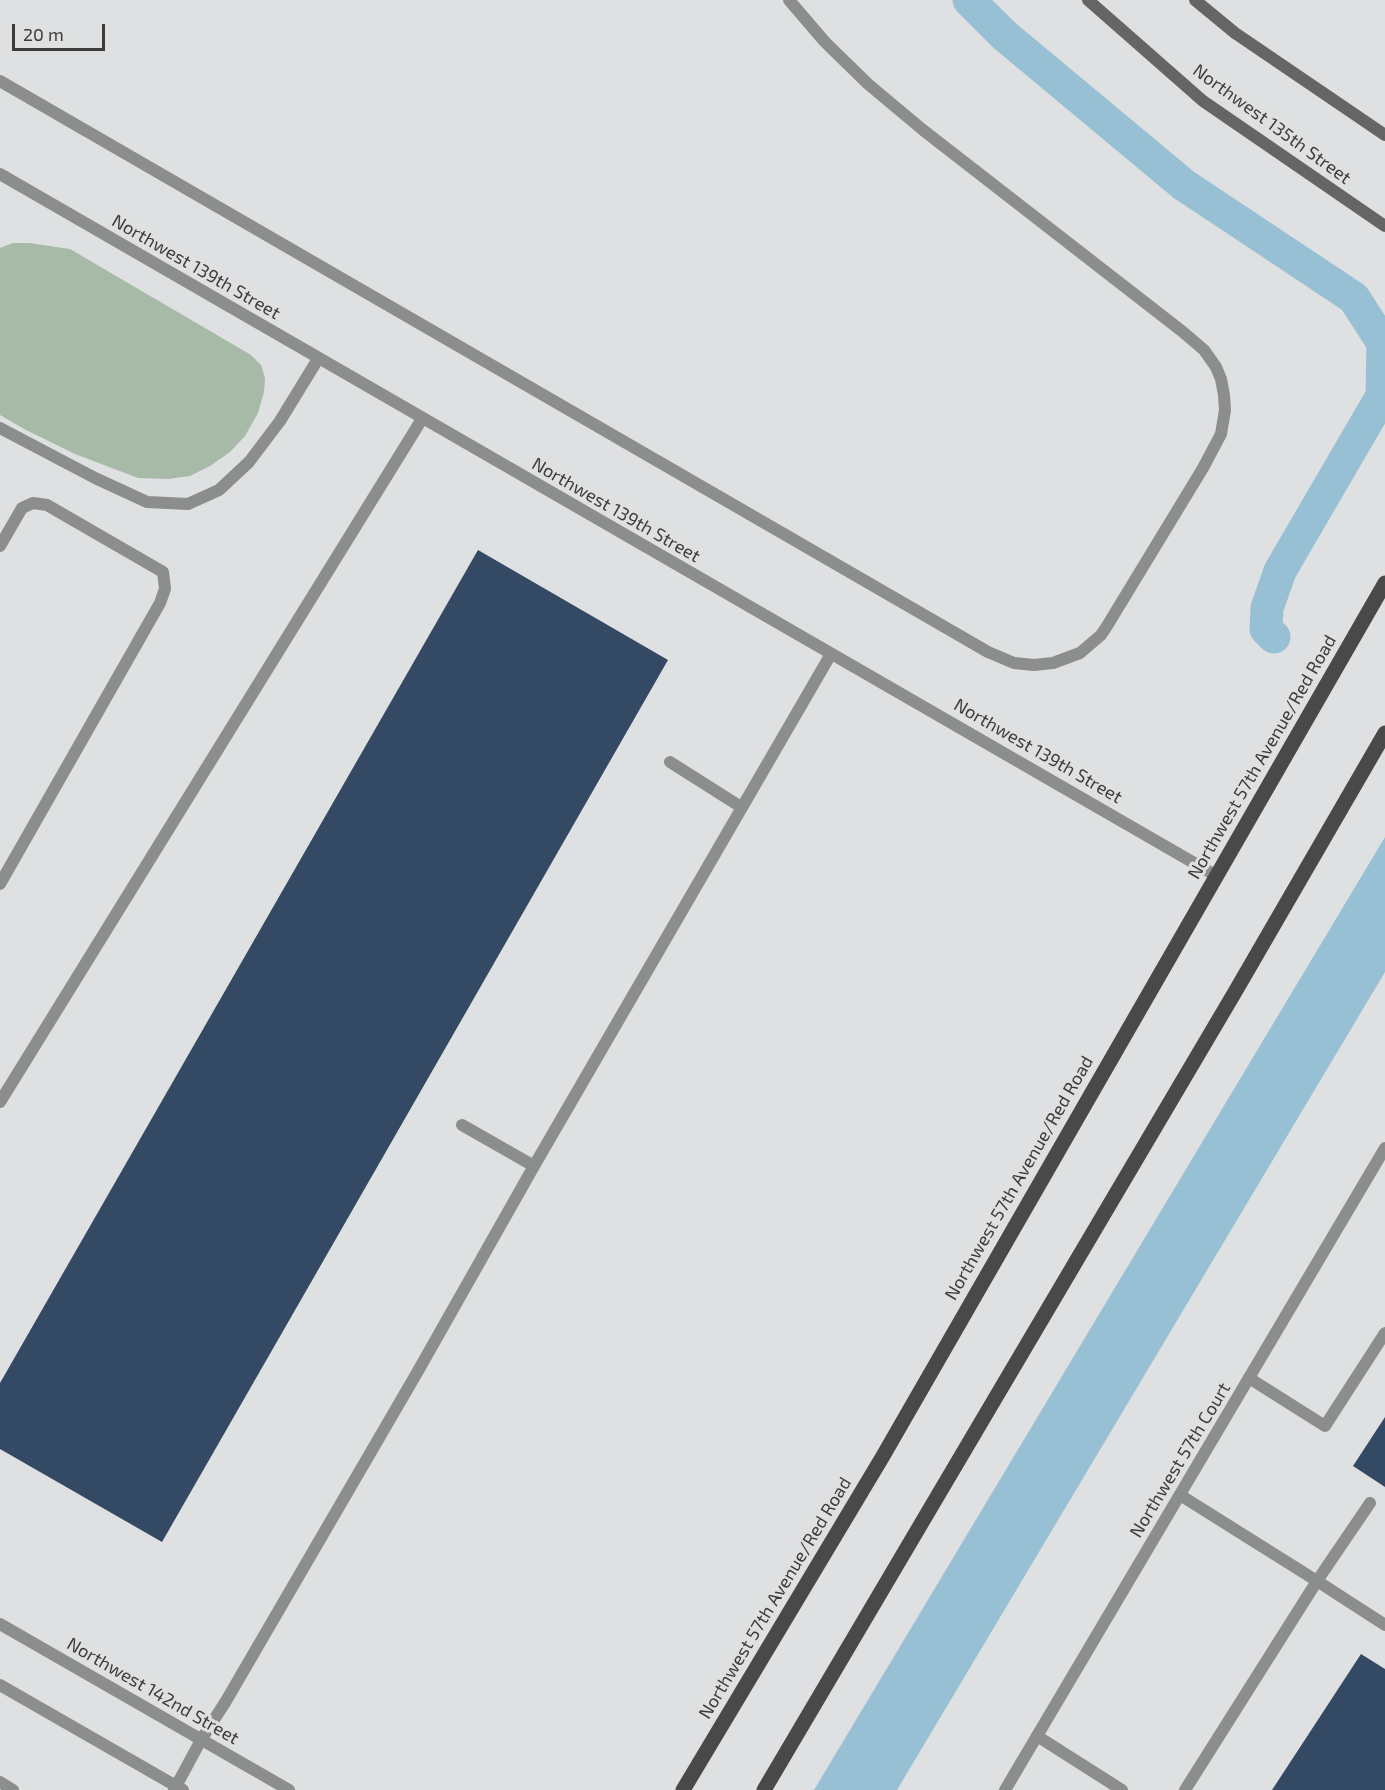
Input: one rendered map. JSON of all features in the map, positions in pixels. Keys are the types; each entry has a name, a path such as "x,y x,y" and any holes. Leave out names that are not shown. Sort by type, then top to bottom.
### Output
{"main road":[{"name":"Northwest 135th Street","path":"1088,0 1203,101 1385,226"},
{"path":"1195,0 1235,33 1385,135"},
{"name":"Northwest 57th Avenue/Red Road","path":"683,1790 883,1456 1215,875 1385,583"},
{"path":"764,1790 1385,733"}],"street":[{"path":"0,81 988,652 1014,663 1034,665 1067,659 1080,653 1101,635 1216,445 1221,434 1225,410 1221,379 1216,367 1204,350 1183,332 932,137 868,84 825,42 789,0"},
{"name":"Northwest 139th Street","path":"2,179 318,358 1215,875"},
{"path":"0,428 37,449 147,502 188,504 219,490 249,462 280,421 318,358"},
{"path":"0,1102 422,419"},
{"path":"0,546 22,508 33,502 47,505 163,572 165,589 160,603 0,884"},
{"path":"0,1685 178,1789 201,1740 232,1691 412,1381 831,654"},
{"path":"670,762 741,807"},
{"path":"462,1125 534,1166"},
{"name":"Northwest 57th Court","path":"1005,1790 1385,1148"},
{"path":"1249,1378 1325,1426 1385,1333"},
{"path":"1180,1495 1385,1625"},
{"path":"1185,1790 1317,1581 1370,1503"},
{"name":"Northwest 142nd Street","path":"0,1624 289,1790"},
{"path":"1037,1736 1122,1790"},
{"path":"0,1782 14,1790"}],"green space":[{"path":"13,243 70,249 251,355 261,365 265,378 264,392 258,413 245,436 230,452 190,476 168,479 138,478 75,454 0,415 0,248"}],"water":[{"path":"1385,837 1385,972 897,1790 814,1790"}],"building":[{"path":"478,550 668,660 162,1542 0,1449 0,1383"},
{"path":"1385,1417 1385,1487 1353,1466"},
{"path":"1361,1654 1385,1669 1385,1790 1272,1790"}],"waterway":[{"path":"969,0 1004,35 1184,185 1354,298 1383,343 1382,396 1280,571 1267,608 1266,629 1274,637"}]}
